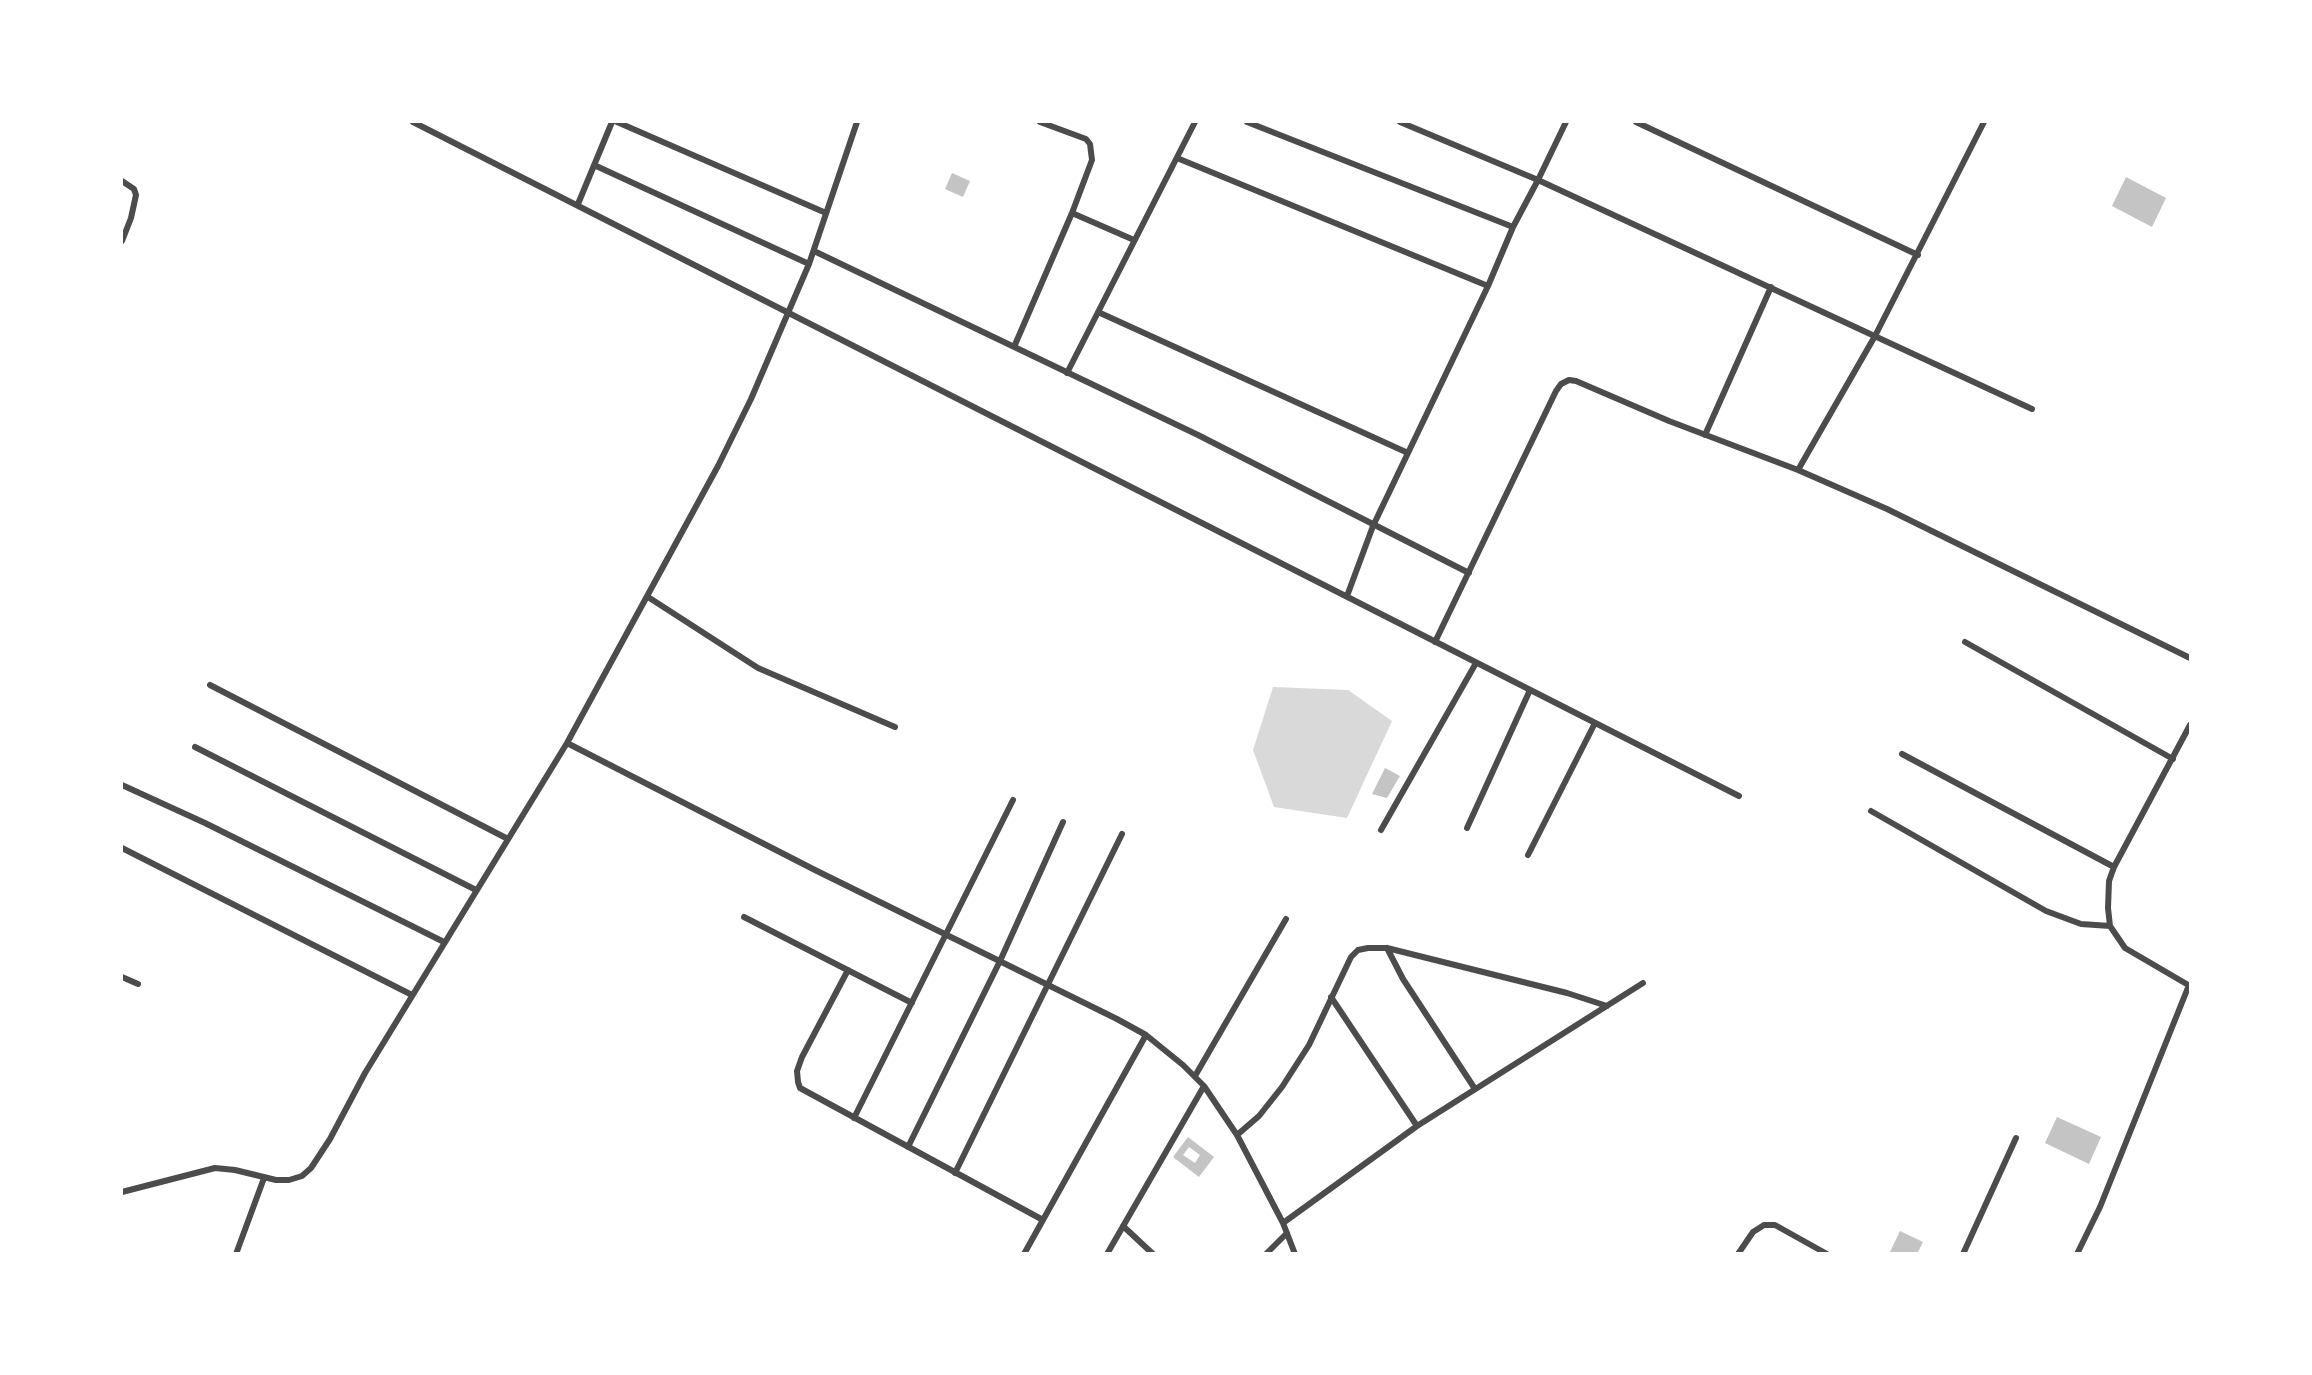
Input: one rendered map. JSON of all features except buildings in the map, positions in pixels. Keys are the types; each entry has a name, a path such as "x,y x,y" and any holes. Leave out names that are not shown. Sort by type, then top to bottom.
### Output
{"street":[{"path":"413,122 1739,796"},
{"path":"578,204 612,122"},
{"path":"616,122 826,213"},
{"path":"122,1192 215,1168 235,1170 264,1178 288,1180 302,1176 311,1168 412,995 567,743 723,456 809,264 857,122"},
{"path":"1014,347 1072,213 1092,160 1090,144 1086,139 1040,122"},
{"path":"1067,373 1195,122"},
{"path":"1247,122 1513,227"},
{"path":"1400,122 1538,180 2032,409"},
{"path":"1347,596 1373,526 1488,286 1513,227 1566,122"},
{"path":"1635,122 1918,255"},
{"path":"1798,470 1875,336 1984,122"},
{"path":"1177,158 1488,286"},
{"path":"594,165 809,264"},
{"path":"122,181 134,189 136,195 131,219 122,241"},
{"path":"1072,213 1134,240"},
{"path":"814,251 1198,435 1469,573"},
{"path":"1705,435 1771,287"},
{"path":"1098,312 1408,453"},
{"path":"1436,642 1556,390 1565,381 1576,381 1705,435 1798,470 1887,509 2190,658"},
{"path":"648,597 758,668 895,728"},
{"path":"1965,642 2172,759"},
{"path":"1381,830 1476,663"},
{"path":"210,685 508,840"},
{"path":"1467,828 1530,690"},
{"path":"1528,855 1594,723"},
{"path":"2077,1254 2100,1207 2189,986 2125,948 2110,926 2108,908 2109,880 2114,867 2190,725"},
{"path":"567,743 1146,1035 1204,1086 1237,1135 1283,1223 1295,1254"},
{"path":"195,747 476,890"},
{"path":"1902,753 2114,867"},
{"path":"122,785 205,823 444,942"},
{"path":"854,1118 1013,800"},
{"path":"1872,811 2046,911 2081,924 2110,926"},
{"path":"908,1147 1000,962 1063,822"},
{"path":"956,1173 1122,834"},
{"path":"122,848 412,995"},
{"path":"744,917 912,1003"},
{"path":"1195,1076 1286,919"},
{"path":"1387,948 1403,979 1475,1089"},
{"path":"1237,1135 1259,1116 1282,1087 1309,1045 1351,957 1358,950 1387,948 1567,993 1607,1006"},
{"path":"848,970 802,1057 797,1071 801,1088 1043,1221"},
{"path":"122,976 138,984"},
{"path":"1283,1223 1417,1126 1643,983"},
{"path":"1331,997 1417,1126"},
{"path":"1024,1254 1146,1035"},
{"path":"1107,1254 1204,1086"},
{"path":"1963,1254 2016,1138"},
{"path":"236,1254 264,1178"},
{"path":"1738,1254 1753,1232 1764,1225 1775,1225 1827,1254"},
{"path":"1123,1227 1153,1254"},
{"path":"1266,1254 1287,1233"}],"shaded area":[{"path":"1273,687 1348,690 1392,721 1347,818 1274,807 1253,750"}]}
